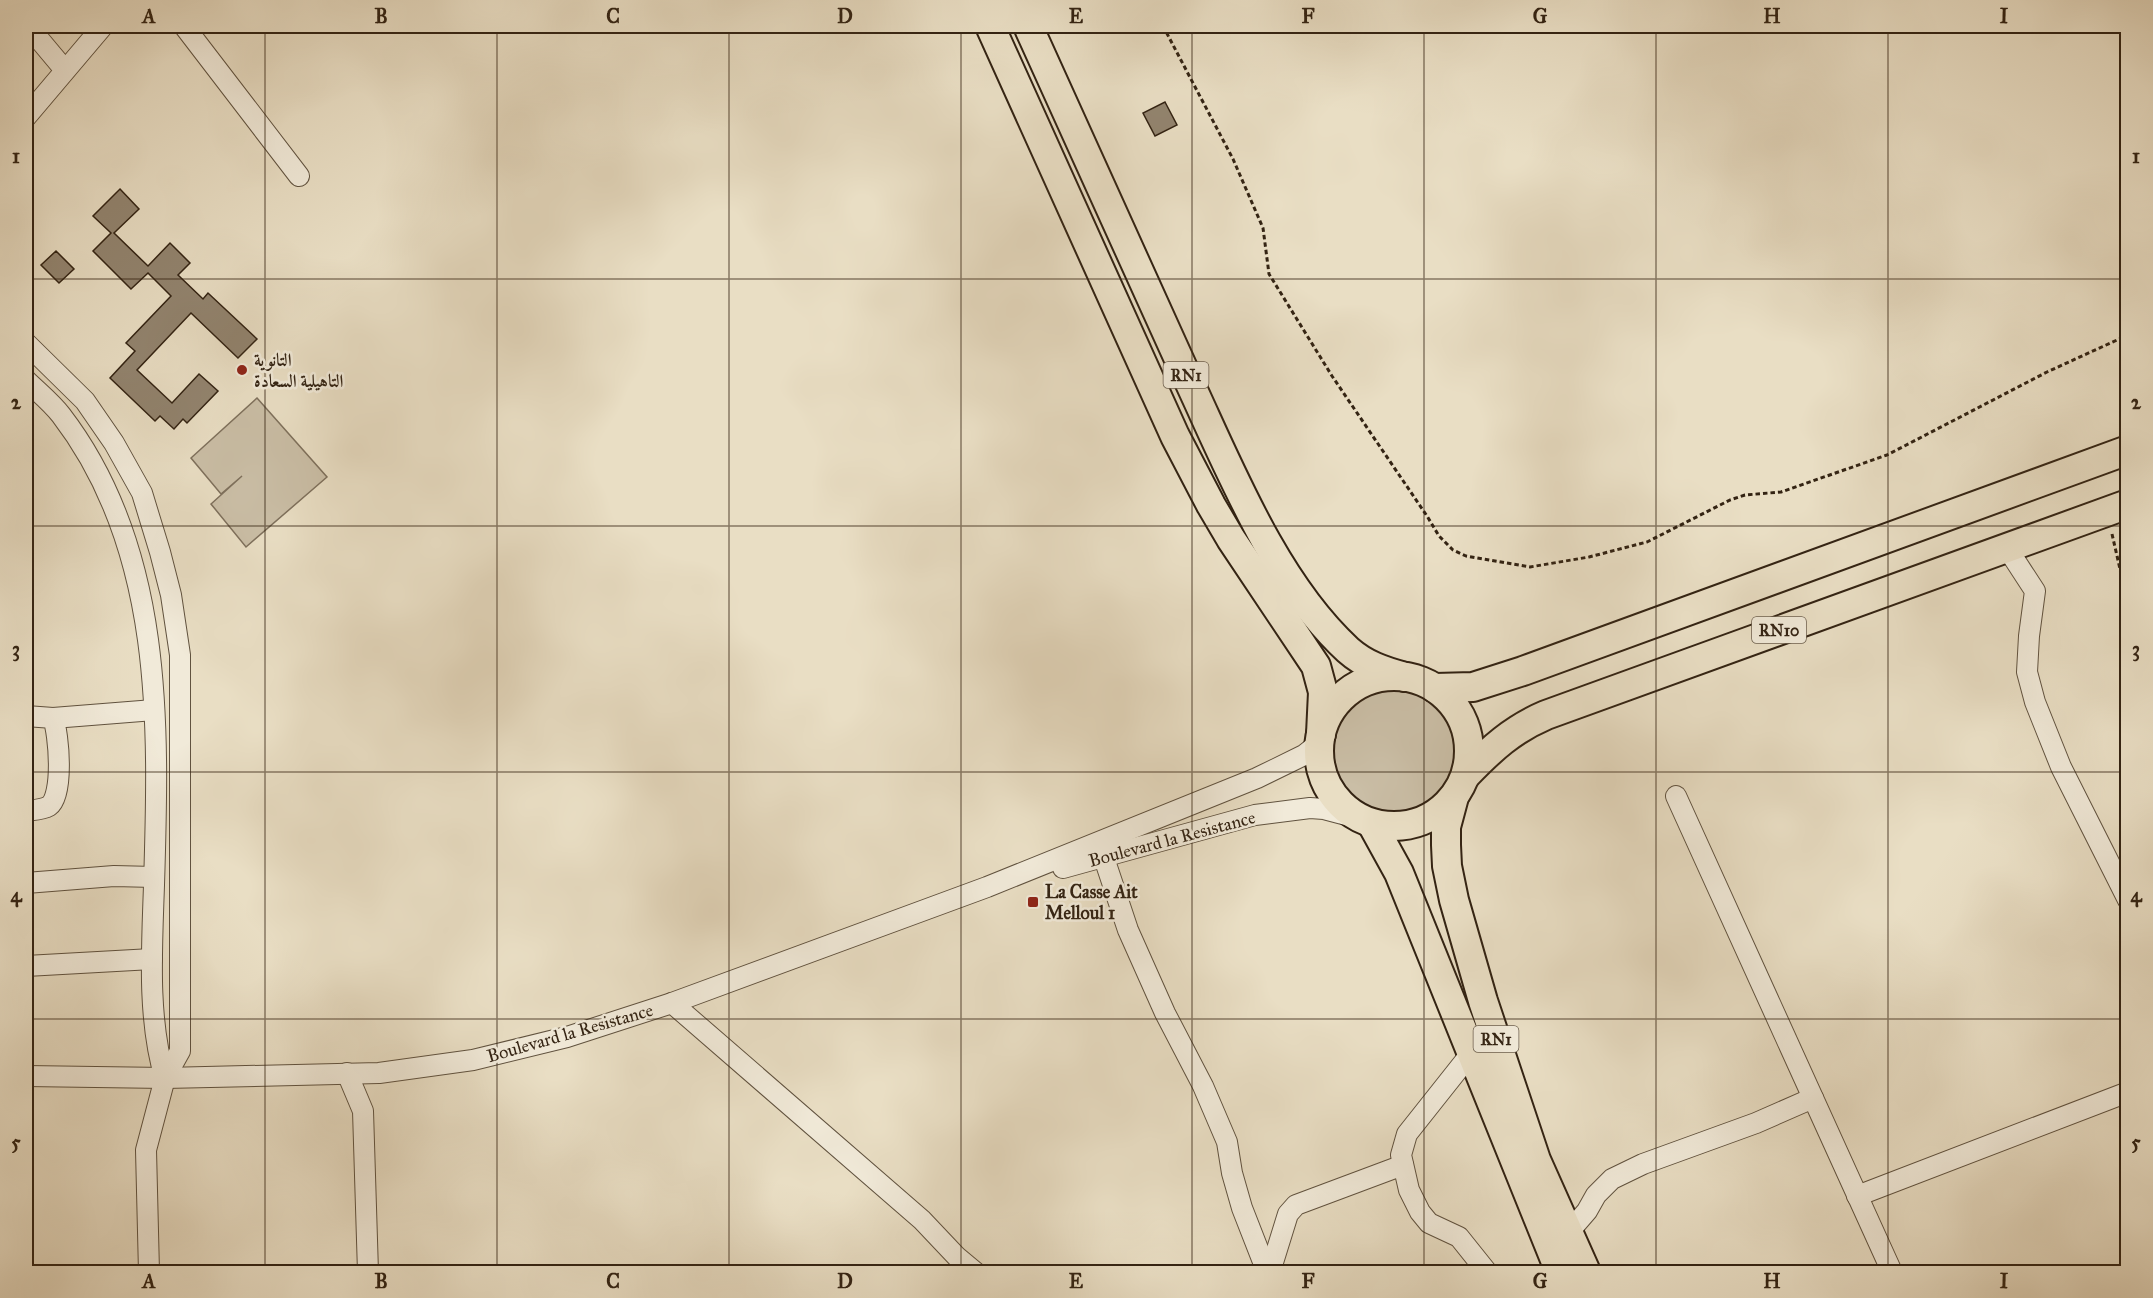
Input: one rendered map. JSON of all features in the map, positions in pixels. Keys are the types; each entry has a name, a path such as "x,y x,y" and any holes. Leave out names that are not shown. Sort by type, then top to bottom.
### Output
{"highway":[{"name":"RN1","path":"990,26 1174,436 1231,539 1316,666 1323,692 1320,739 1322,772 1329,790 1342,806 1365,821 1399,873 1560,1272"},
{"name":"RN1","path":"1028,26 1220,448 1273,553 1296,588 1358,658 1376,668 1435,688 1453,703 1464,721 1469,742 1469,764 1446,827 1447,866 1454,900 1483,1000 1536,1160 1586,1272"},
{"path":"1435,688 1473,687 1523,671 2127,450"},
{"name":"RN10","path":"1460,786 1503,739 1523,725 1546,715 2118,508"},
{"name":"RN1","path":"1320,739 1335,704 1352,689 1382,677 1405,677"},
{"path":"1365,821 1392,827 1422,821 1440,811 1460,786"}],"street":[{"path":"28,26 64,69"},
{"path":"26,117 64,69 103,26"},
{"path":"183,26 298,176"},
{"path":"26,344 85,401 114,443 142,493 171,595 180,655 180,1052 165,1078 146,1150 148,1272"},
{"path":"26,374 42,357"},
{"path":"26,380 60,414 90,459 112,500 131,554 145,612 153,674 154,710 152,959 157,1053 165,1078"},
{"path":"2007,548 2035,591 2027,672 2035,702 2061,767 2127,900"},
{"path":"26,716 53,718 154,710"},
{"path":"26,811 42,809 50,805 56,793 58,742 53,718"},
{"name":"Boulevard la Resistance","path":"26,1076 165,1078 379,1073 485,1057 567,1037 672,1003 987,887 1257,778 1304,755 1320,739"},
{"path":"1676,796 1892,1272"},
{"name":"Boulevard la Resistance","path":"987,887 1104,858 1255,815 1285,810 1324,809 1365,821"},
{"path":"1104,858 1128,930 1164,1013 1203,1086 1227,1142 1232,1173 1242,1208 1268,1272"},
{"path":"26,883 114,876 154,877"},
{"path":"26,966 152,959"},
{"path":"672,1003 922,1220 952,1265 975,1272"},
{"path":"1472,1052 1407,1134 1401,1155 1409,1190 1420,1212 1429,1223 1459,1237 1487,1272"},
{"path":"346,1073 363,1111 368,1272"},
{"path":"363,1111 379,1073"},
{"path":"1857,1196 2127,1092"},
{"path":"1568,1233 1587,1211 1596,1195 1612,1179 1643,1164 1756,1123 1813,1098"},
{"path":"1268,1272 1288,1214 1296,1205 1403,1165"}],"path":[{"path":"1162,26 1233,159 1259,218 1263,228 1269,274 1332,376 1439,536 1453,550 1466,556 1530,567 1589,557 1647,542 1730,500 1745,495 1781,492 1902,449 2047,372 2127,335"},
{"path":"2118,508 2127,600"}],"shaded area":[{"path":"257,398 327,477 246,547 211,504 242,476 221,494 191,458"},
{"path":"1394,685 1419,690 1441,704 1455,726 1460,751 1455,776 1441,798 1419,812 1394,817 1369,812 1347,798 1333,776 1328,751 1333,726 1347,704 1369,690"}],"building":[{"path":"1165,102 1177,125 1155,136 1143,113"},
{"path":"120,189 139,209 114,233 148,266 170,243 190,263 178,275 203,299 208,293 257,339 238,358 191,313 137,370 172,403 199,374 218,391 187,423 183,419 174,429 160,416 155,421 110,378 135,351 126,343 171,296 148,273 131,289 93,251 111,233 93,216"},
{"path":"56,251 74,269 59,283 41,265"}],"place":[{"name":"التانوية التاهيلية السعادة","path":"242,370"},
{"name":"La Casse Ait Melloul 1","path":"1033,902"}]}
